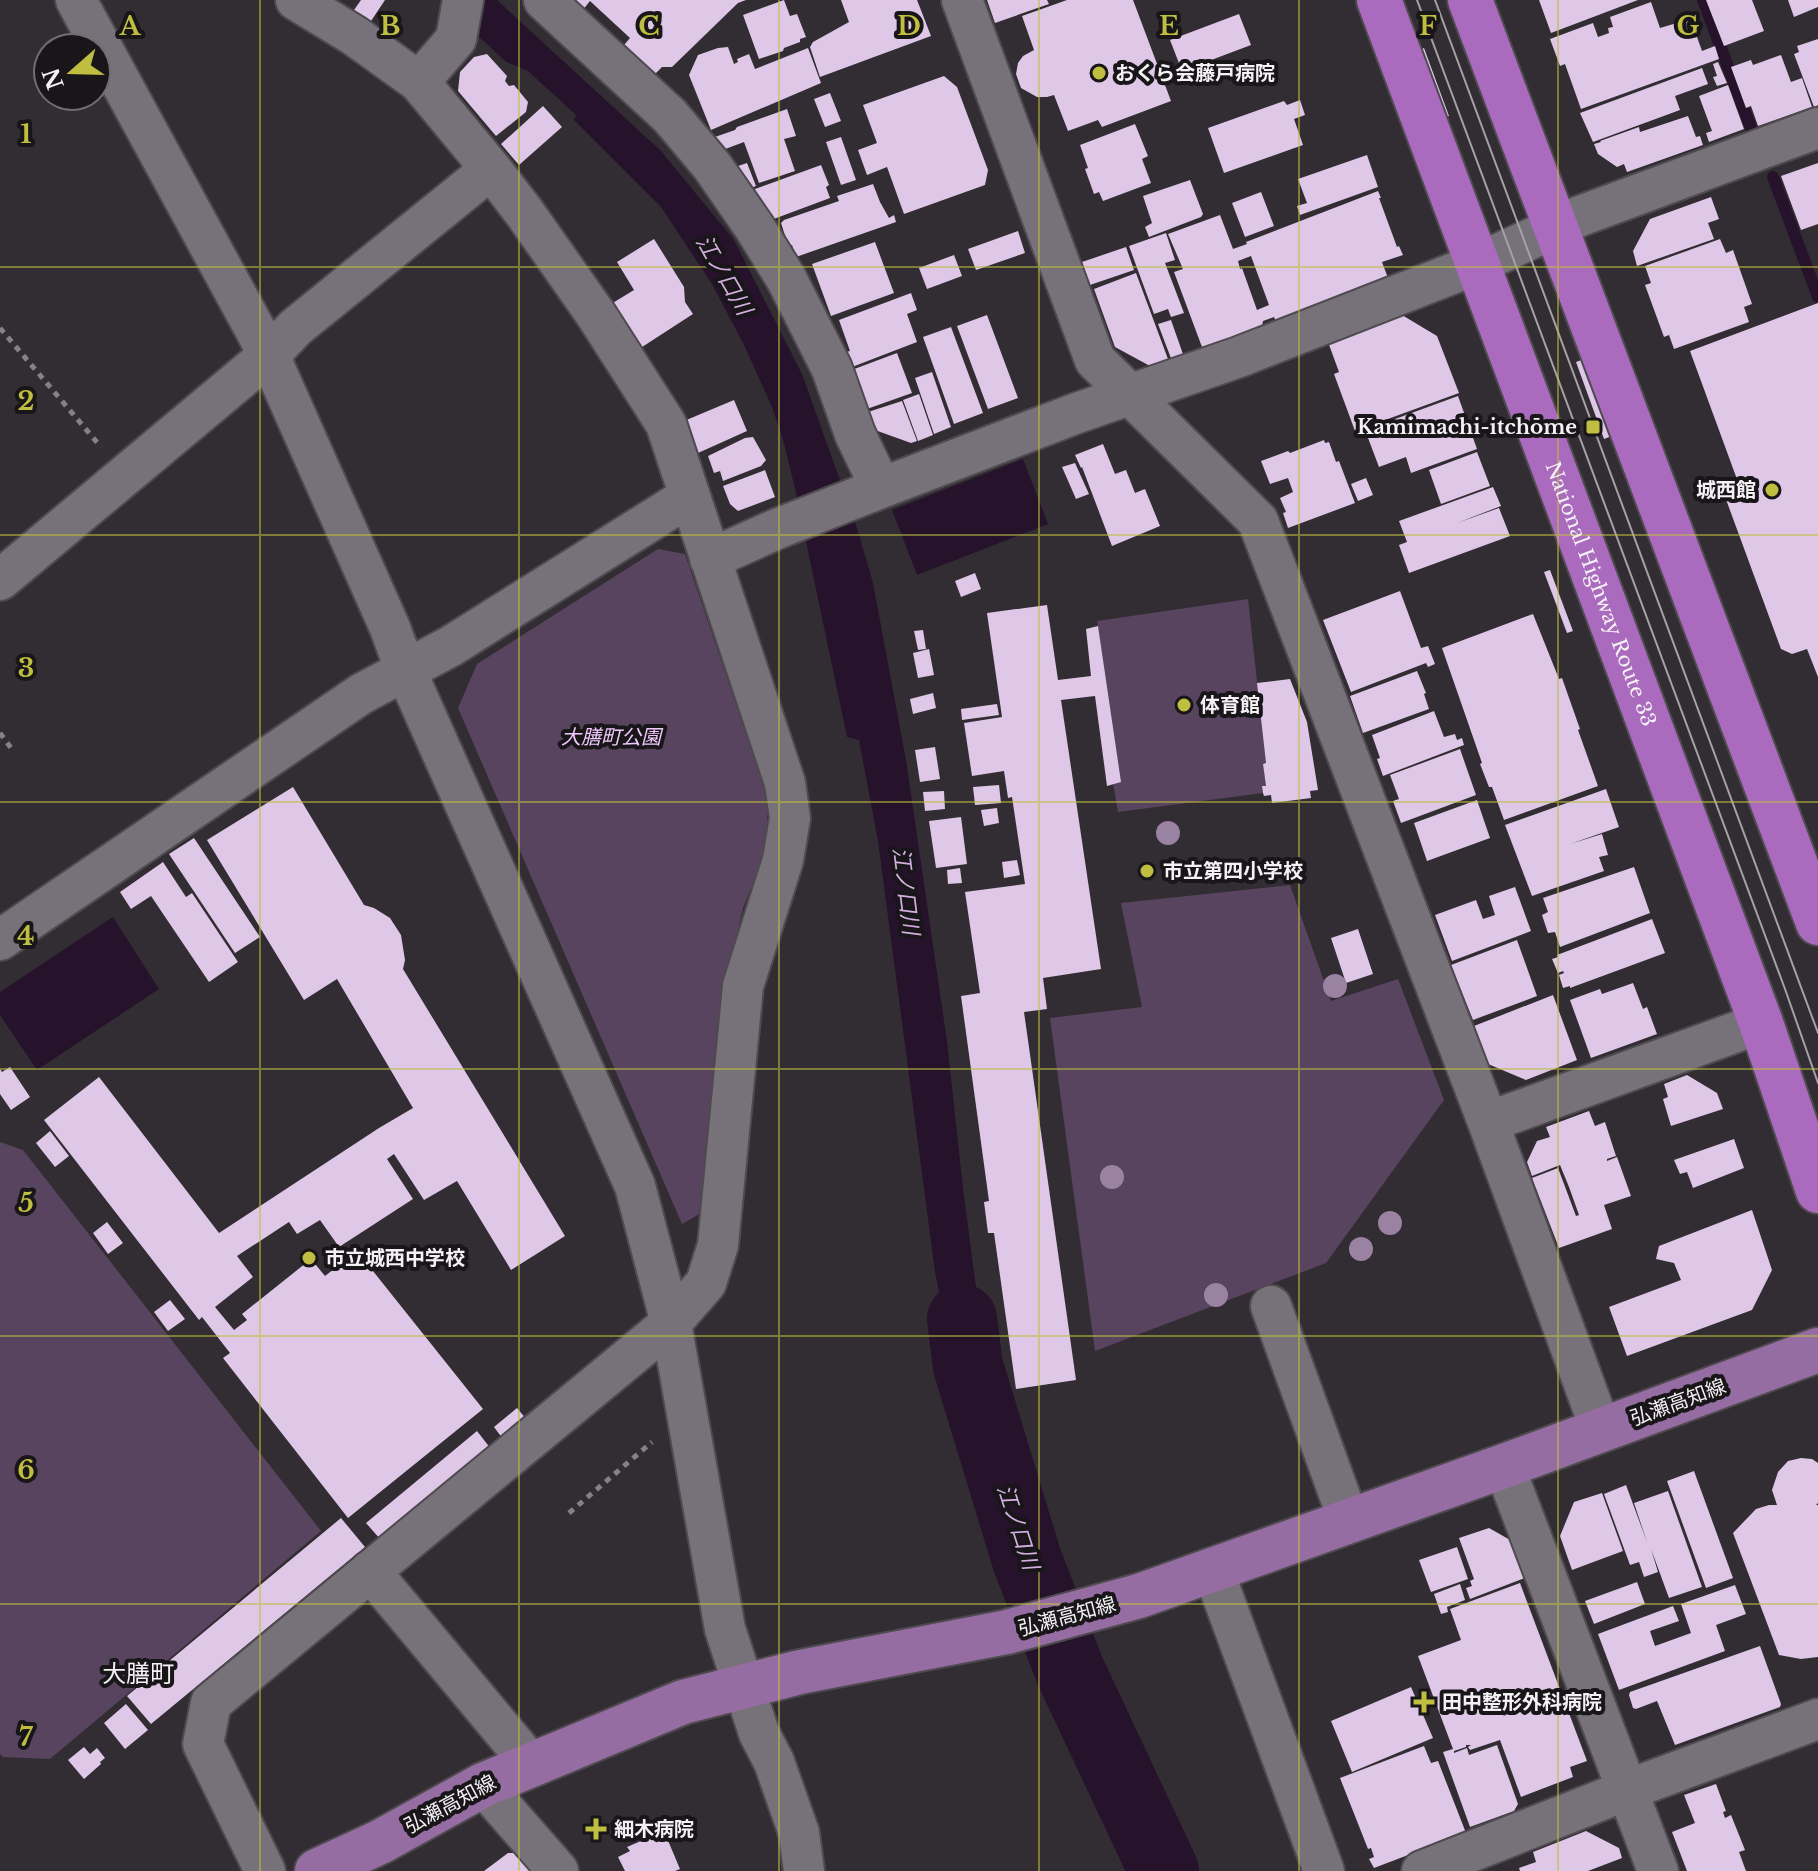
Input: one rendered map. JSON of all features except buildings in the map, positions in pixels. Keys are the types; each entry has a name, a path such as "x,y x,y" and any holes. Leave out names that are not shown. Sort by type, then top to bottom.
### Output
{"highway":[{"name":"National Highway Route 33","path":"1379,0 1761,1023 1818,1191"},
{"path":"1470,0 1818,923"}],"main road":[{"name":"弘瀬高知線","path":"317,1871 380,1856 483,1785 683,1702 800,1672 1007,1632 1139,1596 1818,1350"}],"street":[{"path":"76,0 269,355 635,1186 671,1323 725,1629 759,1733 774,1762 799,1833 804,1871"},
{"path":"265,1871 203,1744 211,1703 671,1323 706,1283 718,1245 743,986 783,860 790,818 785,783 666,424 595,313 491,169 419,82 355,36 296,0"},
{"path":"419,82 456,39 463,0"},
{"path":"544,0 670,116 712,166 755,228 787,280 832,369 871,491"},
{"path":"962,0 1095,360 1258,521 1488,1122 1601,1430"},
{"path":"710,559 871,491 1128,394 1239,357 1477,264 1580,216 1818,128"},
{"path":"0,580 269,355 296,327 491,169"},
{"path":"0,940 361,694 451,646 690,496"},
{"path":"1488,1122 1761,1023"},
{"path":"1271,1306 1349,1521"},
{"path":"1504,1466 1658,1871"},
{"path":"1213,1570 1324,1871"},
{"path":"370,1571 531,1764"},
{"path":"1422,1871 1483,1860 1627,1790 1750,1759 1818,1719"},
{"path":"483,1785 558,1871"}],"path":[{"path":"0,328 125,476"},
{"path":"0,733 14,752"},
{"path":"569,1513 659,1436 690,1427"}],"green space":[{"name":"大膳町公園","path":"658,549 685,554 767,796 767,848 743,908 732,956 701,1213 682,1224 458,708 477,664"},
{"name":"体育館","path":"1248,599 1266,763 1263,764 1266,786 1262,786 1263,793 1118,812 1113,783 1120,782 1097,621"},
{"path":"1290,885 1331,1001 1398,979 1444,1100 1326,1263 1095,1351 1050,1018 1142,1007 1121,903"},
{"path":"0,1142 23,1150 321,1531 50,1759 3,1757 0,1754"}],"water":[{"path":"440,0 497,0 661,151 734,240 802,374 857,528 873,583 906,760 947,1041 982,1333 998,1413 968,1412 951,1352 935,1272 878,841 859,740 847,737 795,489 772,407 712,284 661,207 574,120 576,115 528,71 506,62"},
{"path":"1023,459 1048,524 917,575 892,510"},
{"path":"113,917 159,989 37,1070 0,1015 0,992"}],"waterway":[{"path":"1703,0 1751,128"},
{"path":"1773,177 1818,297"},
{"name":"江ノ口川","path":"962,1319 968,1366 1027,1560 1070,1671 1164,1871"}],"tram line":[{"path":"1417,0 1818,1083"},
{"path":"1435,0 1818,1033"}],"place":[{"name":"おくら会藤戸病院","path":"1099,73"},
{"name":"Kamimachi-itchōme","path":"1593,427"},
{"name":"城西館","path":"1772,490"},
{"name":"体育館","path":"1184,705"},
{"name":"市立第四小学校","path":"1147,871"},
{"name":"市立城西中学校","path":"309,1258"},
{"name":"田中整形外科病院","path":"1424,1702"},
{"name":"細木病院","path":"596,1829"}],"district":[{"name":"大膳町","path":"138,1673"}]}
